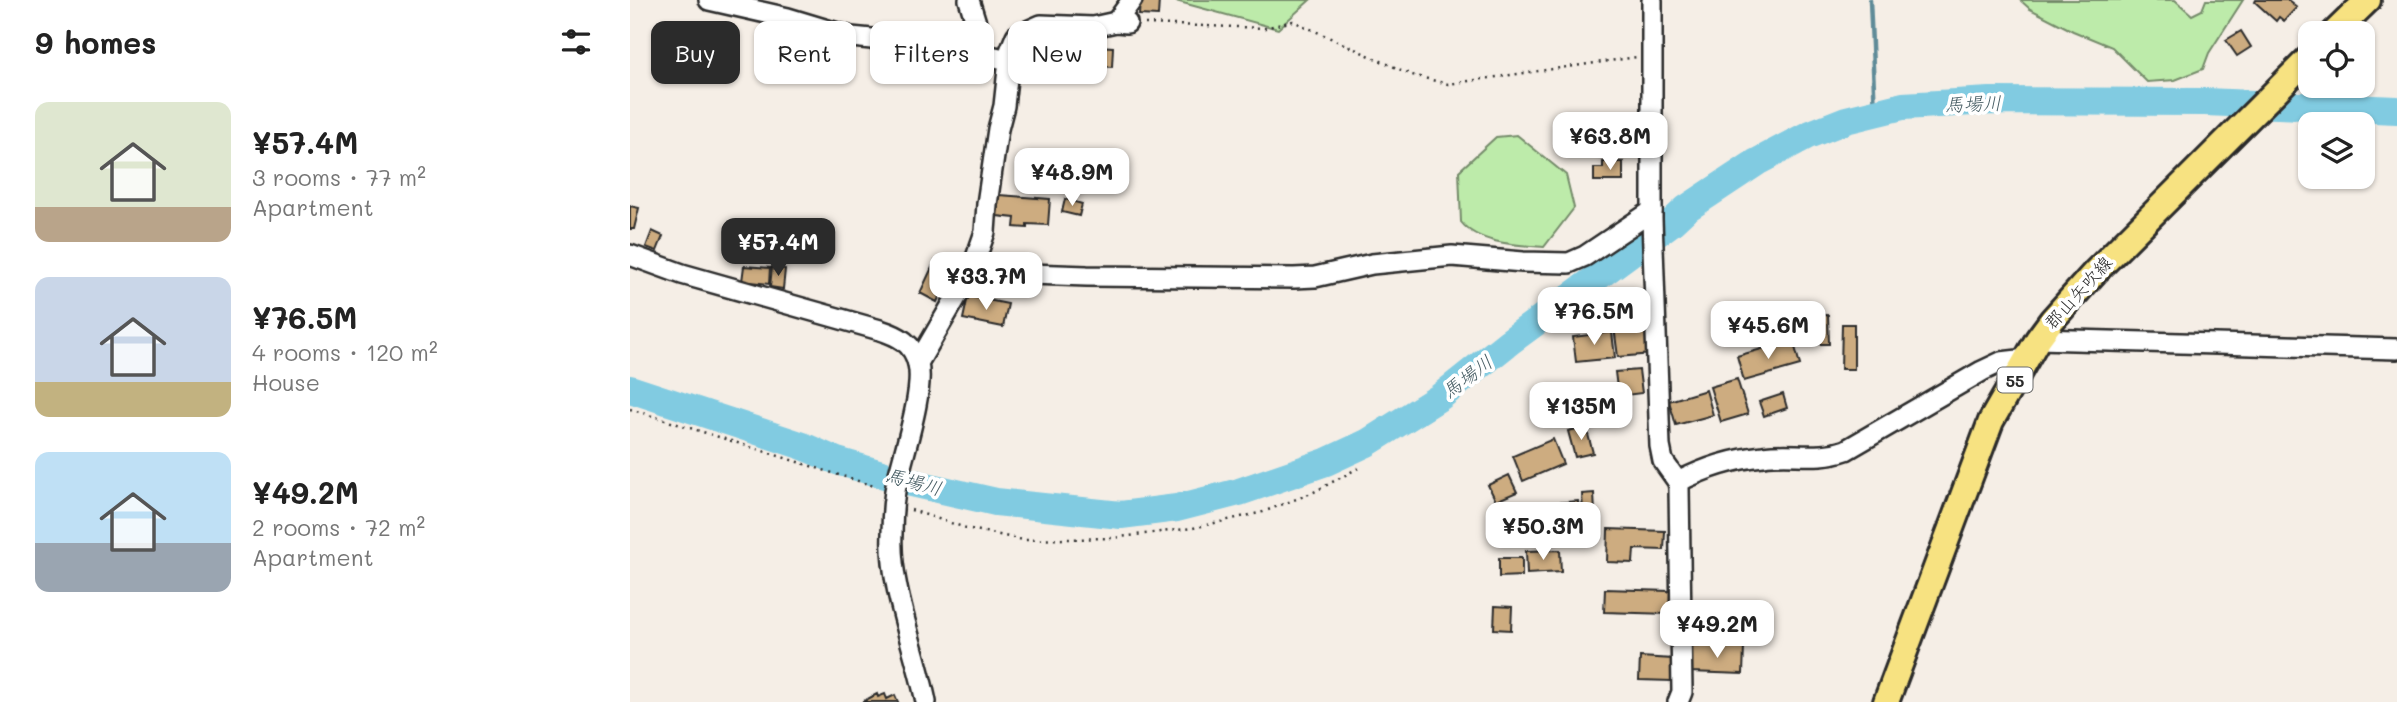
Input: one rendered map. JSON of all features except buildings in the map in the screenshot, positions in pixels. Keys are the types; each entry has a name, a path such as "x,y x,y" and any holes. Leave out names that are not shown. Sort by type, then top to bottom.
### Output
{"main road":[{"path":"2346,21 2368,0"},
{"name":"郡山矢吹線","path":"1886,702 1991,421 2033,349 2052,320 2095,272 2298,69"}],"street":[{"path":"709,0 788,18 851,37 870,39"},
{"path":"969,0 975,21"},
{"path":"1107,24 1121,22 1132,0"},
{"path":"1651,0 1652,215 1660,446 1663,461 1678,482 1682,692 1678,702"},
{"path":"926,702 896,575 891,537 895,497 916,401 918,363 971,272 985,232 1008,69"},
{"path":"971,272 1294,278 1315,277 1372,264 1452,256 1569,263 1652,215"},
{"path":"630,255 682,274 894,335 905,341 918,363"},
{"path":"1678,482 1707,467 1764,455 1822,456 1846,450 1982,371 2033,349 2397,349"}],"path":[{"path":"1121,22 1265,28 1293,21 1412,75 1448,84 1650,54"},
{"path":"630,409 880,488 966,528 1023,540 1112,538 1193,528 1264,512 1314,492 1362,466"}],"green space":[{"path":"1172,0 1310,0 1278,29"},
{"path":"2020,0 2175,0 2192,15 2202,10 2206,0 2243,0 2209,53 2203,69 2175,80 2147,82 2112,47 2073,31 2030,9"},
{"path":"1517,135 1566,175 1574,208 1544,247 1488,239 1477,235 1461,222 1459,171 1496,137"}],"waterway":[{"path":"1870,0 1875,113"},
{"name":"馬場川","path":"630,389 803,446 837,461 912,483 996,502 1121,515 1177,508 1239,492 1326,462 1367,443 1440,397 1686,209 1757,162 1808,135 1846,120 1903,106 1990,101 2205,102 2397,110"}]}
